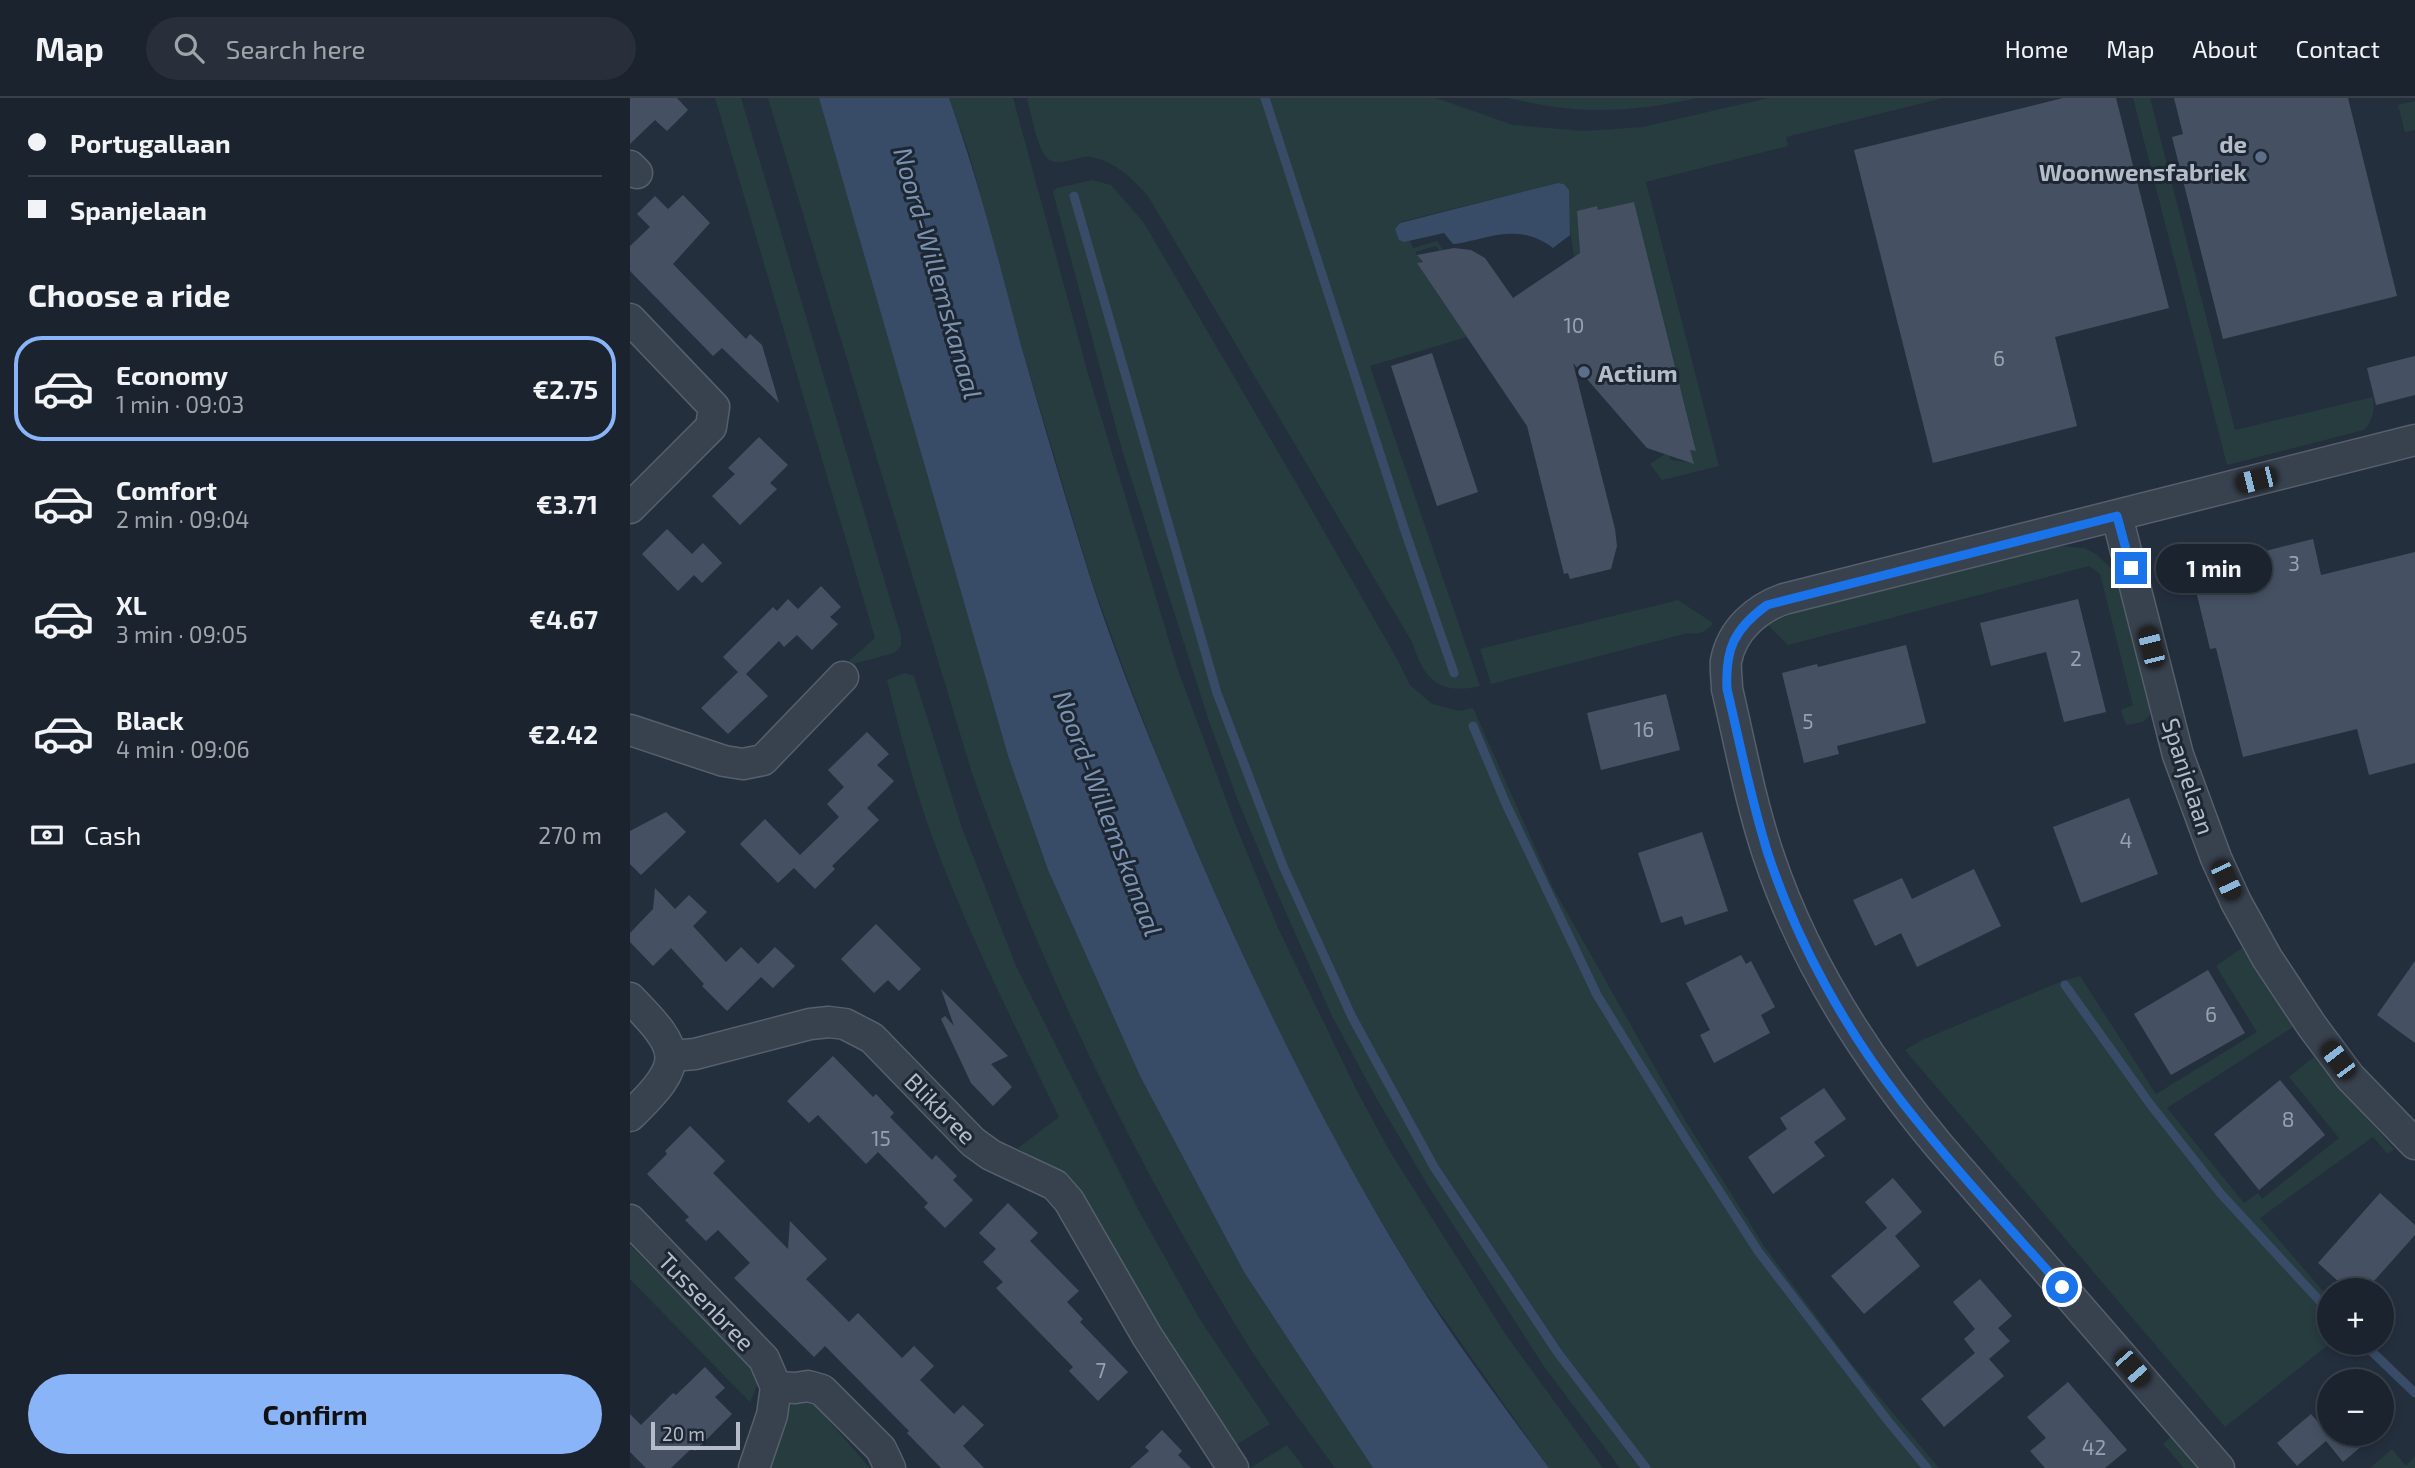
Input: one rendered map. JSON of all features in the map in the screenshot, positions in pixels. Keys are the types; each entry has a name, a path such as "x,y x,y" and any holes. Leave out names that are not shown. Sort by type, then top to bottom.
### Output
{"street":[{"path":"630,319 713,407 711,427 630,508"},
{"path":"2219,1468 1940,1147 1901,1100 1863,1047 1809,952 1768,855 1727,689 1726,662 1731,646 1745,624 1767,605 2415,440"},
{"name":"Spanjelaan","path":"2117,516 2178,755 2216,858 2236,902 2267,958 2312,1026 2350,1077 2415,1144"},
{"path":"630,730 724,761 743,764 762,760 844,677"},
{"path":"630,998 659,1028 669,1043 672,1056 666,1074 652,1095 630,1116"},
{"name":"Blikbree","path":"672,1056 695,1054 810,1024 829,1022 845,1024 872,1038 973,1142 990,1155 1055,1185 1069,1201 1147,1336 1233,1468"},
{"name":"Tussenbree","path":"630,1220 764,1359 776,1387"},
{"path":"754,1468 772,1415 776,1387 807,1386 822,1390 881,1449 890,1468"}],"green space":[{"path":"715,98 741,98 901,636 901,646 894,653 842,667 875,638"},
{"path":"768,98 819,98 1009,759 1048,870 1140,1076 1244,1272 1373,1468 1335,1468 1256,1357 1156,1187 1056,984 998,844 972,773"},
{"path":"949,98 1013,98 1089,377 1178,670 1234,821 1278,928 1357,1091 1389,1150 1506,1335 1603,1468 1549,1468 1416,1279 1353,1174 1285,1047 1168,784 1091,579 1022,348 969,153"},
{"path":"1027,98 1436,98 1513,125 1585,131 1643,127 1768,98 1943,98 1786,137 1788,146 1646,182 1719,466 1662,480 1650,464 1665,454 1669,454 1671,460 1693,463 1690,450 1695,446 1634,202 1599,212 1597,206 1578,211 1577,206 1580,253 1574,257 1564,184 1558,183 1400,222 1401,241 1410,241 1413,248 1437,241 1443,250 1440,251 1436,246 1415,252 1422,262 1418,263 1467,337 1370,366 1480,686 1454,689 1435,682 1422,666 1412,642 1148,196 1123,172 1100,159 1086,157 1058,162 1048,159 1038,139"},
{"path":"1507,98 1698,98 1663,105 1591,110"},
{"path":"2133,98 2150,98 2235,430 2373,397 2373,415 2364,430 2227,465"},
{"path":"2415,101 2415,130 2405,132 2398,105"},
{"path":"1092,180 1111,185 1144,223 1305,498 1410,685 1432,704 1459,711 1473,708 1553,888 1683,1117 1764,1246 1850,1362 1939,1468 1620,1468 1543,1365 1427,1184 1374,1094 1332,1016 1238,801 1209,721 1122,450 1053,192 1057,188"},
{"path":"2061,546 2084,548 2096,554 2115,572 2150,706 2150,715 2143,722 2126,725 2121,710 2133,705 2100,574 2089,566 1788,645 1768,625 1802,609"},
{"path":"1678,600 1713,623 1699,633 1688,633 1491,684 1480,649"},
{"path":"904,673 914,676 962,828 1016,966 1139,1211 1199,1318 1270,1424 1234,1446 1080,1197 1060,1176 1018,1148 1059,1117 977,944 926,819 887,680"},
{"path":"2242,948 2293,1027 2167,1108 2244,1203 2258,1193 2262,1199 2339,1138 2289,1077 2314,1057 2394,1149 2388,1154 2373,1137 2260,1218 2317,1284 2317,1354 2225,1427 1905,1050 1922,1040 2062,981 2080,976 2156,1094 2257,1032 2216,966"},
{"path":"630,1245 755,1372 759,1381 750,1402 630,1279"},
{"path":"801,1400 816,1406 870,1468 769,1468 788,1410 794,1402"},
{"path":"2172,1436 2200,1468 2184,1468 2163,1444"},
{"path":"1287,1445 1304,1468 1250,1468"},
{"path":"2392,1449 2406,1466 2415,1456 2415,1468 2370,1468"}],"water":[{"name":"Noord-Willemskanaal","path":"819,98 949,98 979,190 1029,374 1090,577 1127,681 1197,852 1271,1014 1325,1121 1383,1225 1430,1301 1549,1468 1373,1468 1244,1272 1140,1076 1048,870 1009,759"},
{"path":"1558,183 1564,184 1569,190 1570,235 1553,248 1534,238 1515,234 1453,244 1444,233 1404,242 1399,240 1395,229 1400,223"}],"building":[{"path":"630,98 677,98 688,110 667,131 655,120 630,144"},
{"path":"2063,98 2116,98 2169,308 2055,337 2077,426 1933,463 1854,150"},
{"path":"2174,98 2348,98 2397,296 2223,339 2172,137 2183,134"},
{"path":"683,195 710,223 673,264 746,339 750,334 762,345 779,403 722,348 713,356 630,271 630,246 650,227 637,214 655,196 668,209"},
{"name":"Actium","path":"1634,202 1696,451 1690,450 1694,464 1647,448 1573,363 1617,546 1611,569 1570,579 1568,573 1564,574 1527,426 1417,263 1423,262 1417,255 1454,248 1471,250 1485,258 1513,298 1580,253 1577,211 1597,206 1598,210"},
{"path":"1432,353 1478,492 1437,506 1391,366"},
{"path":"2415,356 2415,395 2376,405 2367,368"},
{"path":"759,437 788,465 770,483 777,489 740,525 712,496 735,474 728,468"},
{"path":"667,529 692,554 703,543 722,563 702,583 694,575 678,591 642,554"},
{"path":"2313,539 2321,575 2415,552 2415,763 2369,775 2357,729 2243,757 2216,648 2210,649 2191,570"},
{"path":"821,586 841,607 830,617 838,624 812,650 797,635 784,647 779,641 746,674 768,696 728,734 701,708 738,672 723,657 773,607 777,611 788,599 798,609"},
{"path":"2078,599 2106,712 2064,722 2046,652 1991,666 1980,623"},
{"path":"1906,645 1926,723 1837,746 1839,754 1804,763 1782,673"},
{"path":"1666,694 1680,750 1601,770 1587,713"},
{"path":"867,732 889,754 877,765 894,781 867,808 879,820 832,866 835,869 815,889 794,868 778,883 740,844 765,819 800,855 839,817 827,804 844,787 828,770"},
{"path":"2129,798 2158,874 2081,903 2053,827"},
{"path":"666,812 686,832 641,875 630,864 630,831"},
{"path":"1702,832 1728,911 1685,925 1682,916 1661,923 1638,853"},
{"path":"1974,869 2001,926 1917,967 1901,933 1875,946 1853,900 1902,878 1912,899"},
{"path":"655,888 675,909 689,895 707,912 693,926 726,962 741,947 758,964 775,947 795,966 773,988 761,977 727,1011 671,948 653,966 630,942 630,933 653,909"},
{"path":"876,924 921,969 899,991 888,980 874,993 841,959"},
{"path":"1741,955 1746,964 1751,961 1775,1007 1761,1015 1770,1033 1714,1063 1700,1035 1710,1030 1686,983"},
{"path":"2415,961 2415,1043 2377,1015"},
{"path":"2208,970 2245,1033 2171,1075 2134,1014"},
{"path":"941,989 1008,1056 991,1064 1012,1087 993,1106 971,1083 941,1019 945,1016 954,1026"},
{"path":"833,1056 873,1097 876,1094 894,1113 890,1117 932,1160 936,1155 957,1176 953,1180 973,1200 945,1228 924,1207 928,1203 878,1152 866,1164 818,1115 809,1123 787,1101"},
{"path":"2280,1080 2325,1135 2259,1190 2214,1134"},
{"path":"1824,1088 1846,1119 1814,1142 1825,1156 1773,1194 1748,1157 1787,1129 1780,1118"},
{"path":"690,1126 725,1161 713,1173 788,1249 790,1221 827,1259 806,1279 849,1322 858,1313 902,1358 914,1346 934,1366 920,1380 954,1414 963,1405 984,1425 963,1446 984,1468 941,1468 907,1433 909,1431 825,1346 814,1357 734,1278 750,1263 718,1230 706,1241 685,1220 689,1217 647,1174"},
{"path":"1893,1178 1922,1212 1895,1236 1920,1266 1864,1314 1831,1276 1887,1228 1865,1202"},
{"path":"2380,1193 2415,1225 2415,1235 2377,1278 2335,1278 2318,1263"},
{"path":"1008,1203 1038,1233 1030,1241 1079,1291 1067,1302 1083,1319 1080,1322 1128,1372 1098,1401 1069,1371 1073,1367 996,1288 1003,1282 983,1262 996,1249 979,1233"},
{"path":"1980,1279 2012,1316 1998,1328 2010,1341 1989,1359 2004,1376 1944,1427 1921,1399 1975,1353 1964,1339 1975,1329 1953,1302"},
{"path":"705,1367 725,1388 715,1397 732,1414 695,1451 692,1448 671,1468 646,1468 630,1452 630,1414 641,1425 673,1393 676,1395"},
{"path":"2068,1382 2127,1450 2105,1468 2045,1468 2030,1451 2046,1438 2027,1417"},
{"path":"2311,1414 2317,1421 2317,1446 2320,1446 2297,1466 2277,1443"},
{"path":"1162,1430 1182,1451 1178,1455 1191,1468 1130,1468 1149,1451 1145,1447"},
{"path":"2330,1446 2362,1446 2343,1462"}],"waterway":[{"path":"1265,98 1406,534 1454,673"},
{"path":"1074,196 1217,693 1283,866 1352,1017 1434,1167 1558,1353 1646,1468"},
{"path":"1473,726 1506,804 1597,995 1758,1251 1927,1468"},
{"path":"2065,985 2150,1104 2221,1194 2317,1298"},
{"path":"2376,1355 2415,1393"}],"place":[{"name":"de Woonwensfabriek","path":"2261,157"},
{"name":"Actium","path":"1584,372"}],"route":[{"path":"2062,1287 1901,1100 1863,1047 1809,952 1768,855 1727,689 1726,662 1731,646 1745,624 1767,605 2117,516 2131,568"}]}
